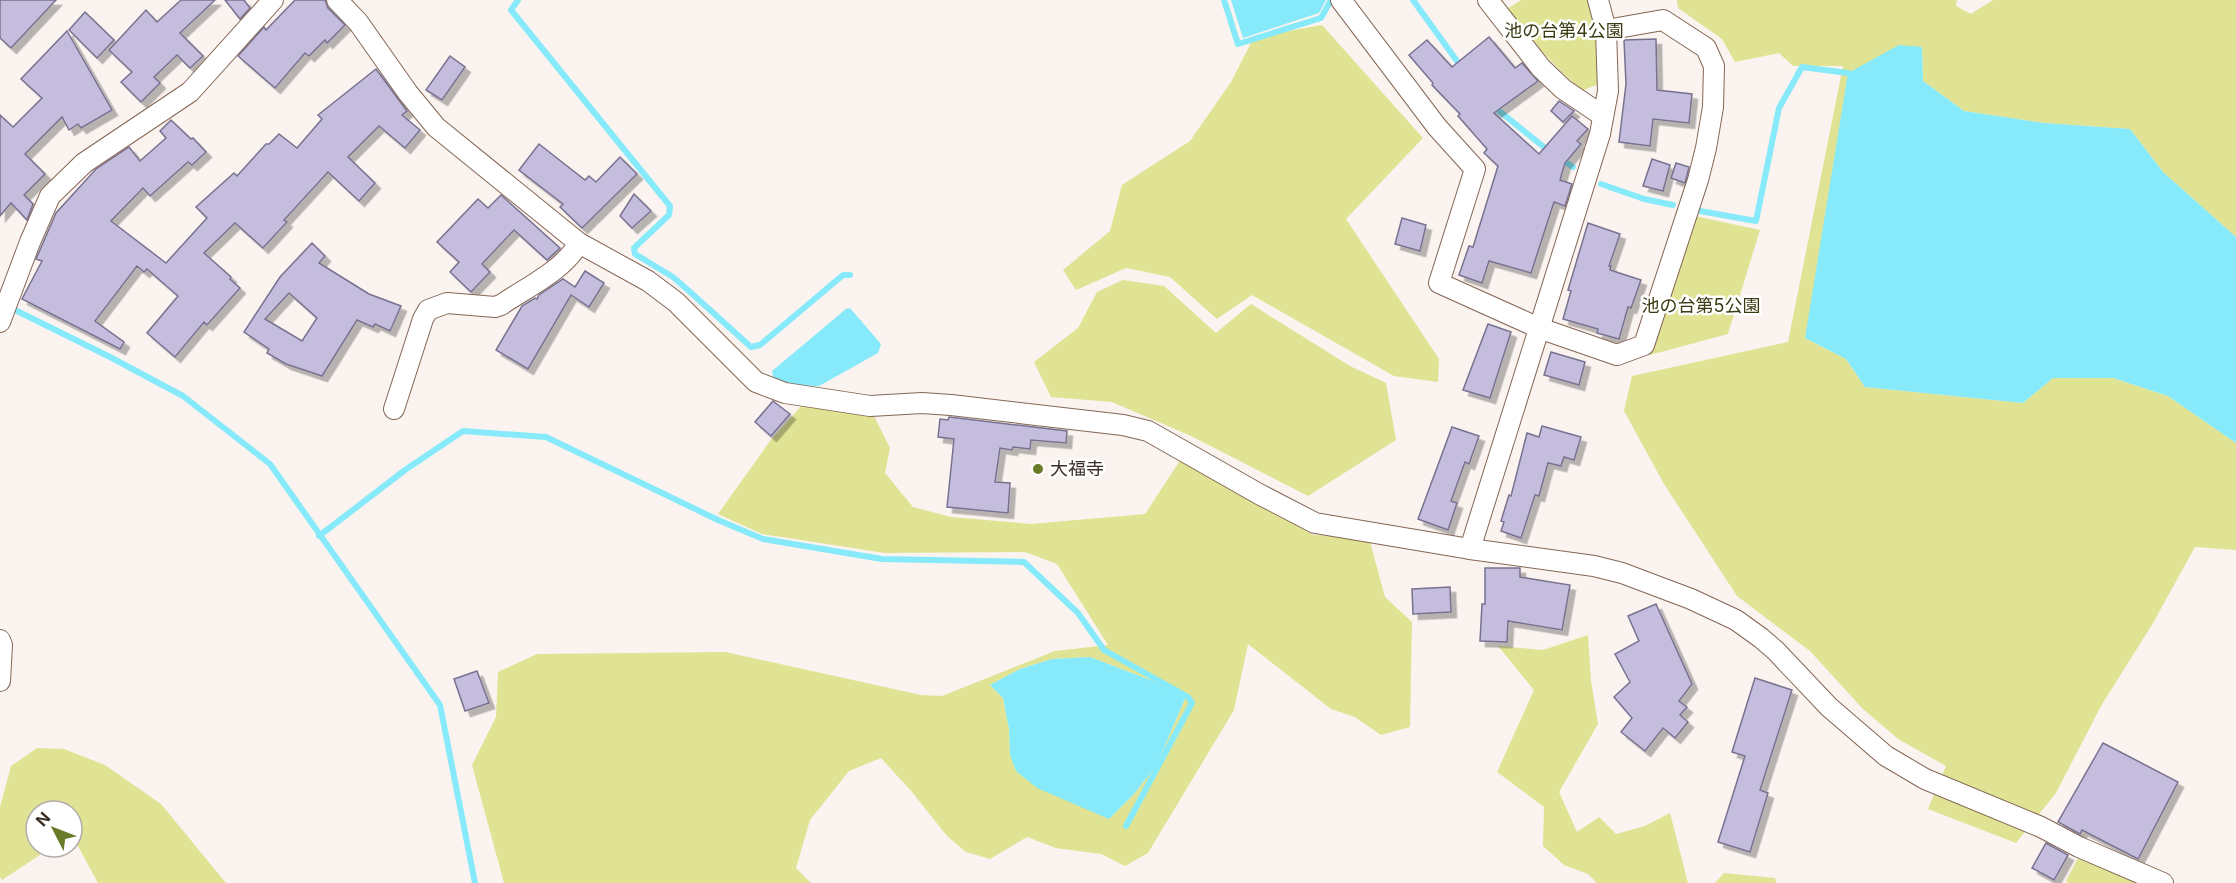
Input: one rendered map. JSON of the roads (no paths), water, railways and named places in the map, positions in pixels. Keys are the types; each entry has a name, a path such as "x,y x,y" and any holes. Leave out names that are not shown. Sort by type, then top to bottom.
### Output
{"street":[{"path":"1,319 7,292 50,196 84,163 190,92 273,0"},
{"path":"338,0 358,22 408,93 436,127 579,243 648,281 666,294 689,313 756,382 772,389 870,406 922,403 951,405 1123,424 1148,431 1315,523 1470,549 1594,566 1622,573 1691,599 1736,620 1776,651 1829,707 1886,756 1925,779 2041,827 2079,847 2163,883"},
{"path":"1341,0 1437,128 1475,169 1439,283 1539,328 1617,355 1644,345 1698,180 1713,107 1714,66 1706,48 1663,20 1605,30"},
{"path":"1488,0 1541,68 1563,89 1603,116"},
{"path":"1470,549 1600,134 1608,91 1605,30 1598,0"},
{"path":"394,409 423,319 428,310 447,303 495,307 501,305 559,266 574,252 579,243"},
{"path":"0,640 2,645 0,681"}],"water":[{"path":"1231,0 1326,0 1319,13 1243,38"},
{"path":"1899,45 1922,47 1923,81 1964,111 2044,123 2130,129 2163,172 2236,237 2236,443 2168,396 2113,378 2053,378 2023,403 1865,387 1846,359 1805,338 1848,73"},
{"path":"850,308 881,344 878,353 819,386 785,383 774,378 772,371"},
{"path":"1090,657 1187,694 1156,766 1134,794 1109,819 1037,788 1016,771 1010,755 1009,729 1003,698 990,685 1020,669 1052,659"}],"waterway":[{"path":"518,0 511,10 670,206 669,215 634,248 635,254 673,277 751,347 760,345 843,275 850,275"},
{"path":"1224,0 1238,44 1321,18 1331,0"},
{"path":"1413,0 1462,68"},
{"path":"1700,211 1756,221 1779,108 1802,67 1848,73 1853,77"},
{"path":"1493,106 1550,152"},
{"path":"1559,158 1573,167"},
{"path":"1601,184 1644,199 1673,205"},
{"path":"9,307 183,396 270,464 440,705 475,883"},
{"path":"319,536 405,470 463,431 546,437 718,520 763,539 882,559 1024,562 1078,613 1104,650 1188,697 1192,703 1126,826"}],"place":[{"name":"大福寺","path":"1038,469"}],"park label":[{"name":"池の台第4公園","path":"1564,31"},
{"name":"池の台第5公園","path":"1701,306"}]}
